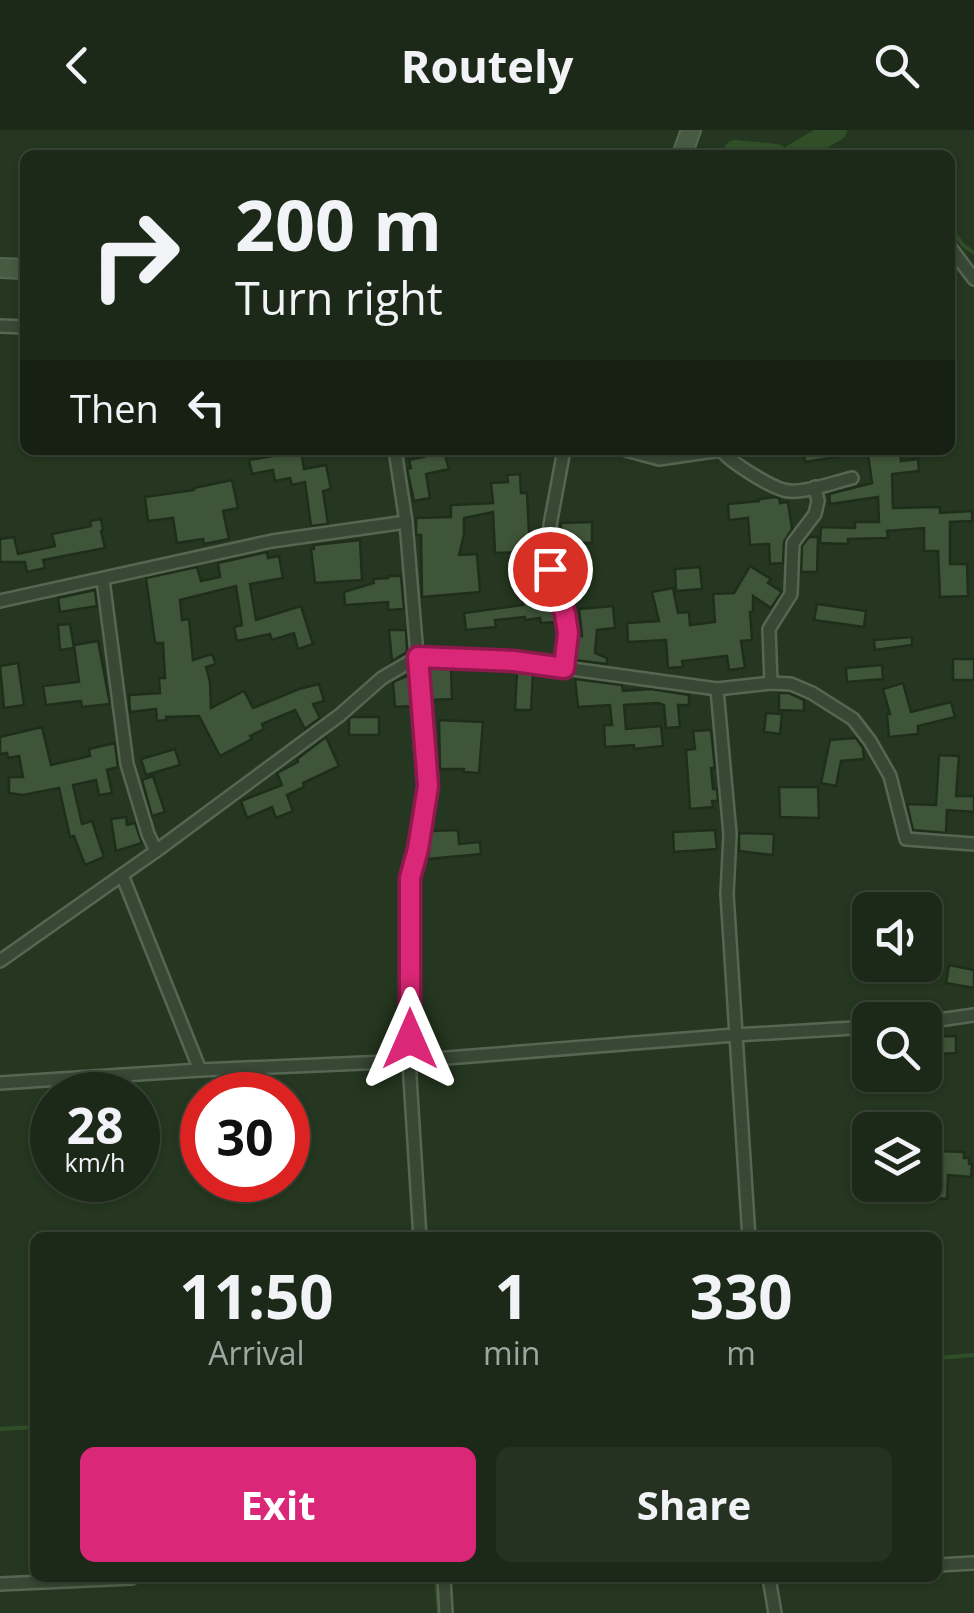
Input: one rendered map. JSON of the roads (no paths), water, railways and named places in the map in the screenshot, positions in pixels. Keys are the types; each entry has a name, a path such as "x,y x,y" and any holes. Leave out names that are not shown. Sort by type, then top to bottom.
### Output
{"street":[{"path":"955,253 974,279"},
{"path":"395,455 406,522 428,786 410,878 410,1061 420,1232"},
{"path":"563,455 550,526 550,569 568,633 564,668"},
{"path":"644,455 659,459 680,455"},
{"path":"725,455 788,491 852,478"},
{"path":"771,683 769,629 791,594 793,544 815,514 815,487"},
{"path":"0,601 272,541 406,522"},
{"path":"103,580 127,764 156,851"},
{"path":"0,961 340,715 382,678 418,657 514,661 717,688 791,684 812,692 853,719 879,754 890,776 906,839 974,844"},
{"path":"717,688 730,834 726,894 749,1232"},
{"path":"122,874 200,1070"},
{"path":"942,1020 974,1015"},
{"path":"0,1083 410,1061 852,1028"},
{"path":"942,1564 974,1563"},
{"path":"0,1584 44,1582"},
{"path":"444,1582 446,1613"},
{"path":"769,1582 775,1613"}],"waterway":[{"path":"802,150 836,130"},
{"path":"955,235 974,253"},
{"path":"942,1358 974,1355"},
{"path":"0,1429 30,1427"},
{"path":"436,1582 439,1613"}]}
